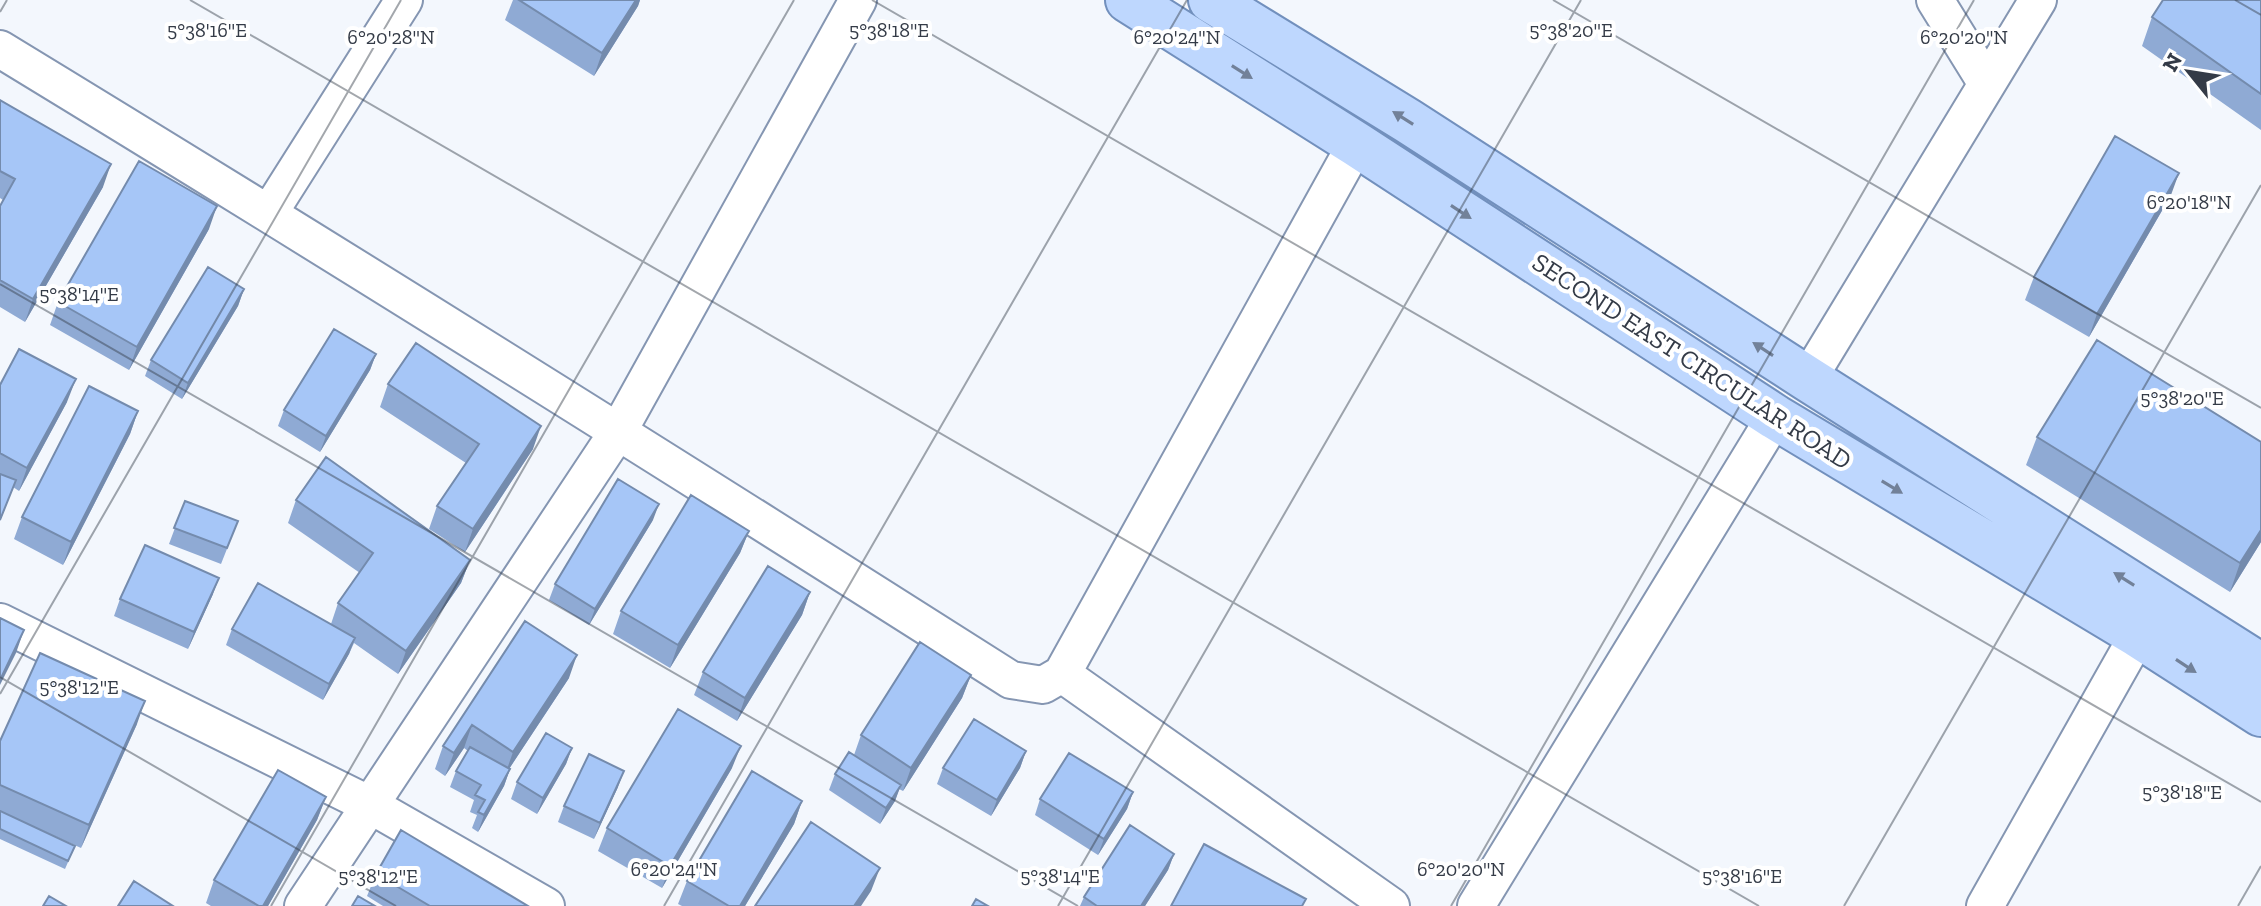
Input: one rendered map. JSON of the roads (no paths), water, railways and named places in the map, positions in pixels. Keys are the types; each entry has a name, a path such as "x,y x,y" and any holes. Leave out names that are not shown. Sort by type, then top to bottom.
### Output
{"main road":[{"name":"SECOND EAST CIRCULAR ROAD","path":"1128,0 1356,144 1775,417 2138,635 2261,714"},
{"name":"SECOND EAST CIRCULAR ROAD","path":"1211,0 1408,121 2261,666"}],"street":[{"path":"269,213 404,0"},
{"path":"303,906 619,430 858,0"},
{"path":"1935,0 1987,84"},
{"path":"1808,379 2038,0"},
{"path":"0,49 619,430 1011,680 1043,685 1062,674 1356,144"},
{"path":"1476,906 1775,417"},
{"path":"1985,906 2138,635 2187,619"},
{"path":"0,622 370,805 546,906"},
{"path":"1062,674 1391,906"}]}
